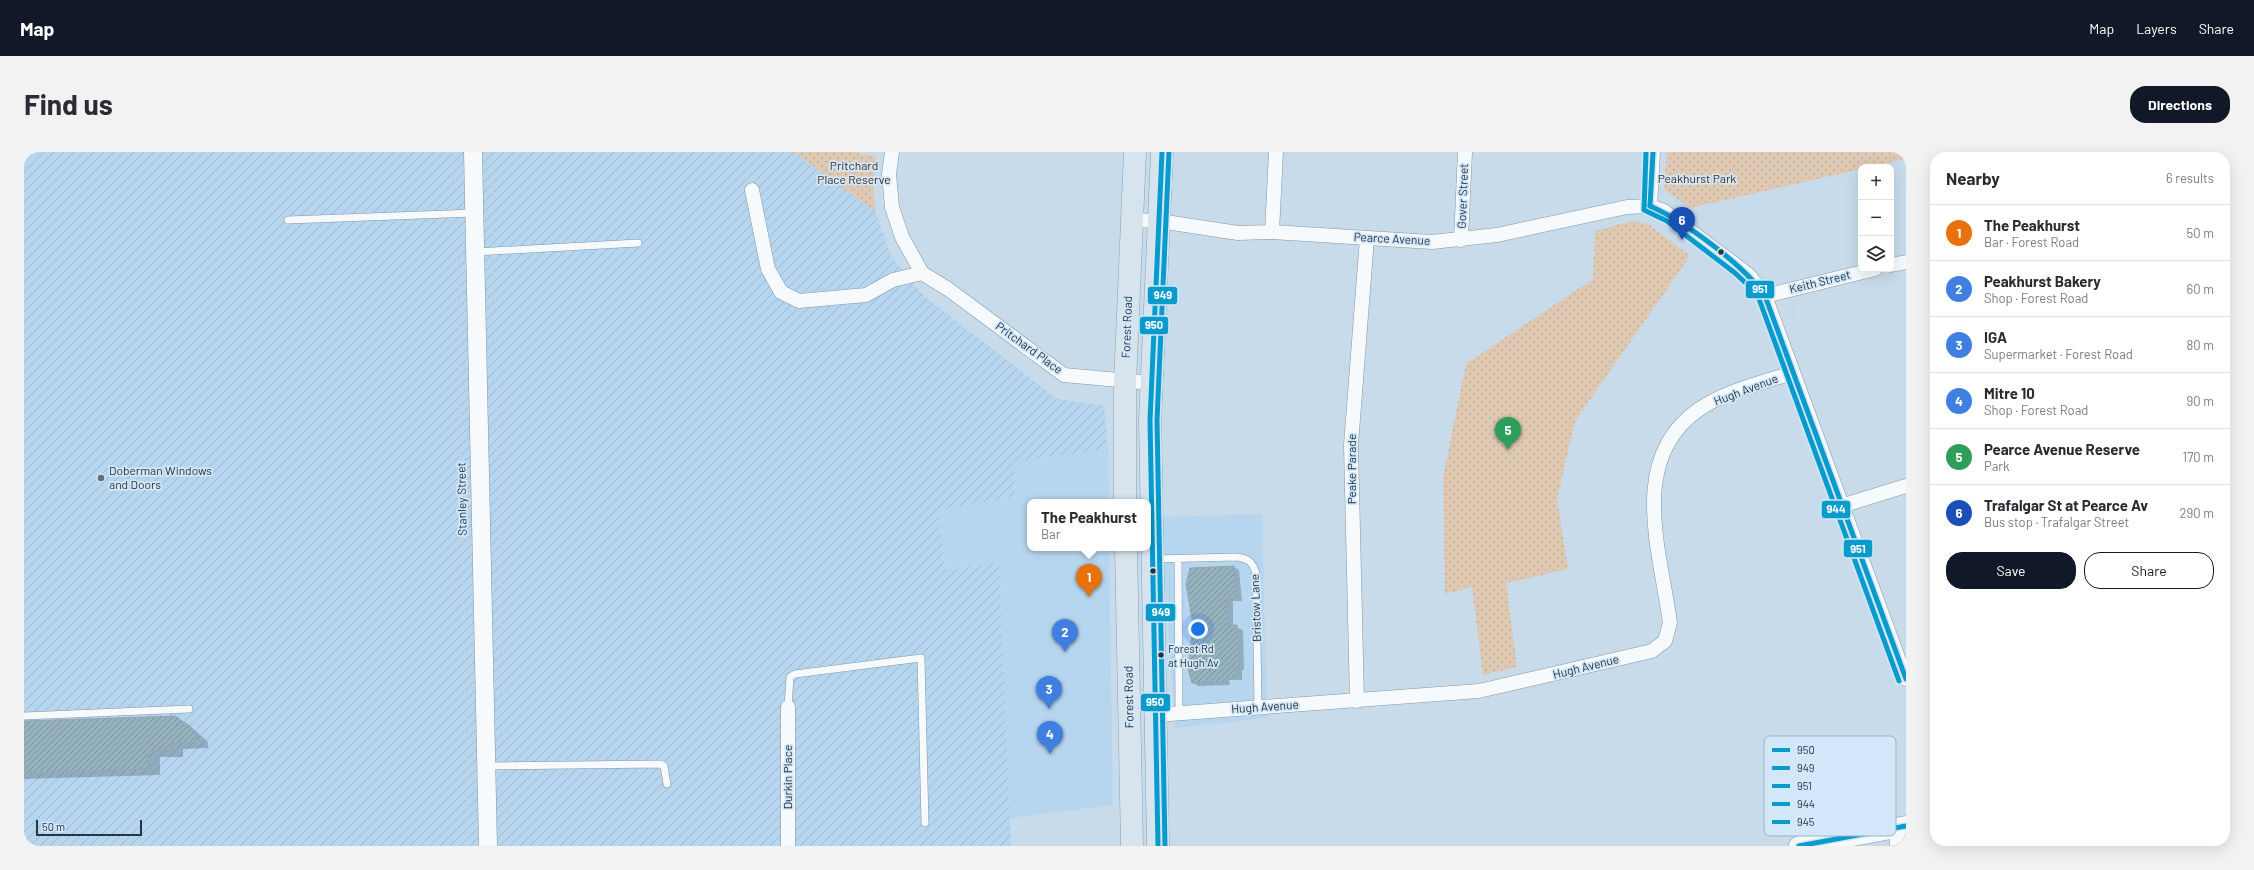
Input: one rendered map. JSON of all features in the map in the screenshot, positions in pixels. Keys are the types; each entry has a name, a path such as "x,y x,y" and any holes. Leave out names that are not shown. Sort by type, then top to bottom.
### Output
{"main road":[{"name":"Forest Road","path":"1125,499 1125,382 1135,152"},
{"path":"1158,846 1151,383 1162,152"},
{"name":"Forest Road","path":"1126,551 1132,846"},
{"path":"1799,846 1883,836"}],"street":[{"name":"Stanley Street","path":"473,152 488,846"},
{"name":"Pritchard Place","path":"892,152 889,174 892,207 902,237 922,273 948,289 1064,375 1125,382 1151,383"},
{"path":"1272,232 1276,152"},
{"name":"Gover Street","path":"1461,240 1464,152"},
{"path":"1653,152 1650,206 1671,215 1740,268 1756,283 1764,296 1906,679"},
{"path":"752,190 768,270 781,292 799,301 866,295 893,280 922,273"},
{"name":"Pearce Avenue","path":"1132,220 1159,221 1238,233 1272,232 1432,242 1461,240 1497,234 1614,209 1650,206"},
{"name":"Peake Parade","path":"1357,701 1351,445 1367,238"},
{"path":"1894,264 1906,262"},
{"name":"Keith Street","path":"1764,296 1863,272"},
{"name":"Hugh Avenue","path":"1156,715 1479,691 1504,687 1645,653 1660,647 1667,636 1670,624 1653,505 1654,485 1661,458 1675,434 1698,410 1726,396 1792,373"},
{"path":"1841,506 1906,486"},
{"name":"Durkin Place","path":"788,707 788,846"}],"lane":[{"path":"288,220 475,213"},
{"path":"476,252 638,243"},
{"path":"1178,558 1179,713"},
{"name":"Bristow Lane","path":"1153,559 1243,558 1252,563 1256,574 1258,707"},
{"path":"788,707 790,677 795,674 921,658 925,823"},
{"path":"24,716 189,709"},
{"path":"486,766 660,764 664,766 666,770 667,784"}],"path":[{"name":"Stanley Street","path":"454,152 468,846"},
{"path":"492,152 494,243"},
{"path":"1678,152 1677,187 1681,199 1689,209 1782,276"},
{"path":"1677,187 1900,152"},
{"path":"494,258 506,846"},
{"path":"1799,301 1793,308 1792,320 1856,491"},
{"path":"1865,515 1906,624"}],"shaded area":[{"path":"24,152 794,152 875,211 891,256 924,296 1057,399 1104,406 1108,449 1013,462 1016,496 938,511 945,570 999,562 1011,846 24,846"},
{"path":"1108,449 1109,499 1027,499 1027,551 1109,551 1113,805 1010,818 999,562 945,570 938,511 1016,496 1013,462"},
{"path":"1262,514 1267,718 1175,728 1161,517"}],"green space":[{"name":"Pritchard Place Reserve","path":"794,152 857,152 860,154 876,156 873,183 875,211"},
{"name":"Peakhurst Park","path":"1667,152 1906,152 1906,159 1884,164 1858,164 1858,170 1690,208 1664,189"},
{"path":"1633,221 1648,224 1690,256 1575,421 1557,499 1568,569 1506,583 1517,667 1483,675 1472,587 1445,594 1443,478 1466,364 1593,279 1595,231"}],"building":[{"path":"1234,566 1236,598 1227,598 1227,625 1237,625 1239,667 1236,667 1236,678 1224,678 1224,682 1192,683 1188,669 1193,625 1186,584 1190,568"},
{"path":"176,716 196,734 196,742 171,743 171,750 148,751 149,769 24,773 24,721"}],"transit line":[{"name":"950","path":"1158,846 1150,420 1162,152"},
{"name":"949","path":"1165,846 1157,420 1169,152"},
{"name":"944","path":"1646,152 1644,210 1667,221 1735,273 1751,288 1759,299 1899,681"},
{"name":"951","path":"1650,206 1653,152"},
{"name":"951","path":"1650,206 1679,222 1712,245 1743,271 1765,296 1906,679"},
{"name":"945","path":"1896,828 1906,826"},
{"name":"945","path":"1799,846 1852,836"}],"place":[{"name":"Trafalgar St at Pearce Av","path":"1682,240"},
{"name":"Pearce Avenue Reserve","path":"1508,450"},
{"name":"Doberman Windows and Doors","path":"101,478"},
{"name":"The Peakhurst","path":"1089,597"},
{"name":"Peakhurst Bakery","path":"1065,652"},
{"name":"Forest Rd at Hugh Av","path":"1161,655"},
{"name":"IGA","path":"1049,709"},
{"name":"Mitre 10","path":"1050,754"}]}
